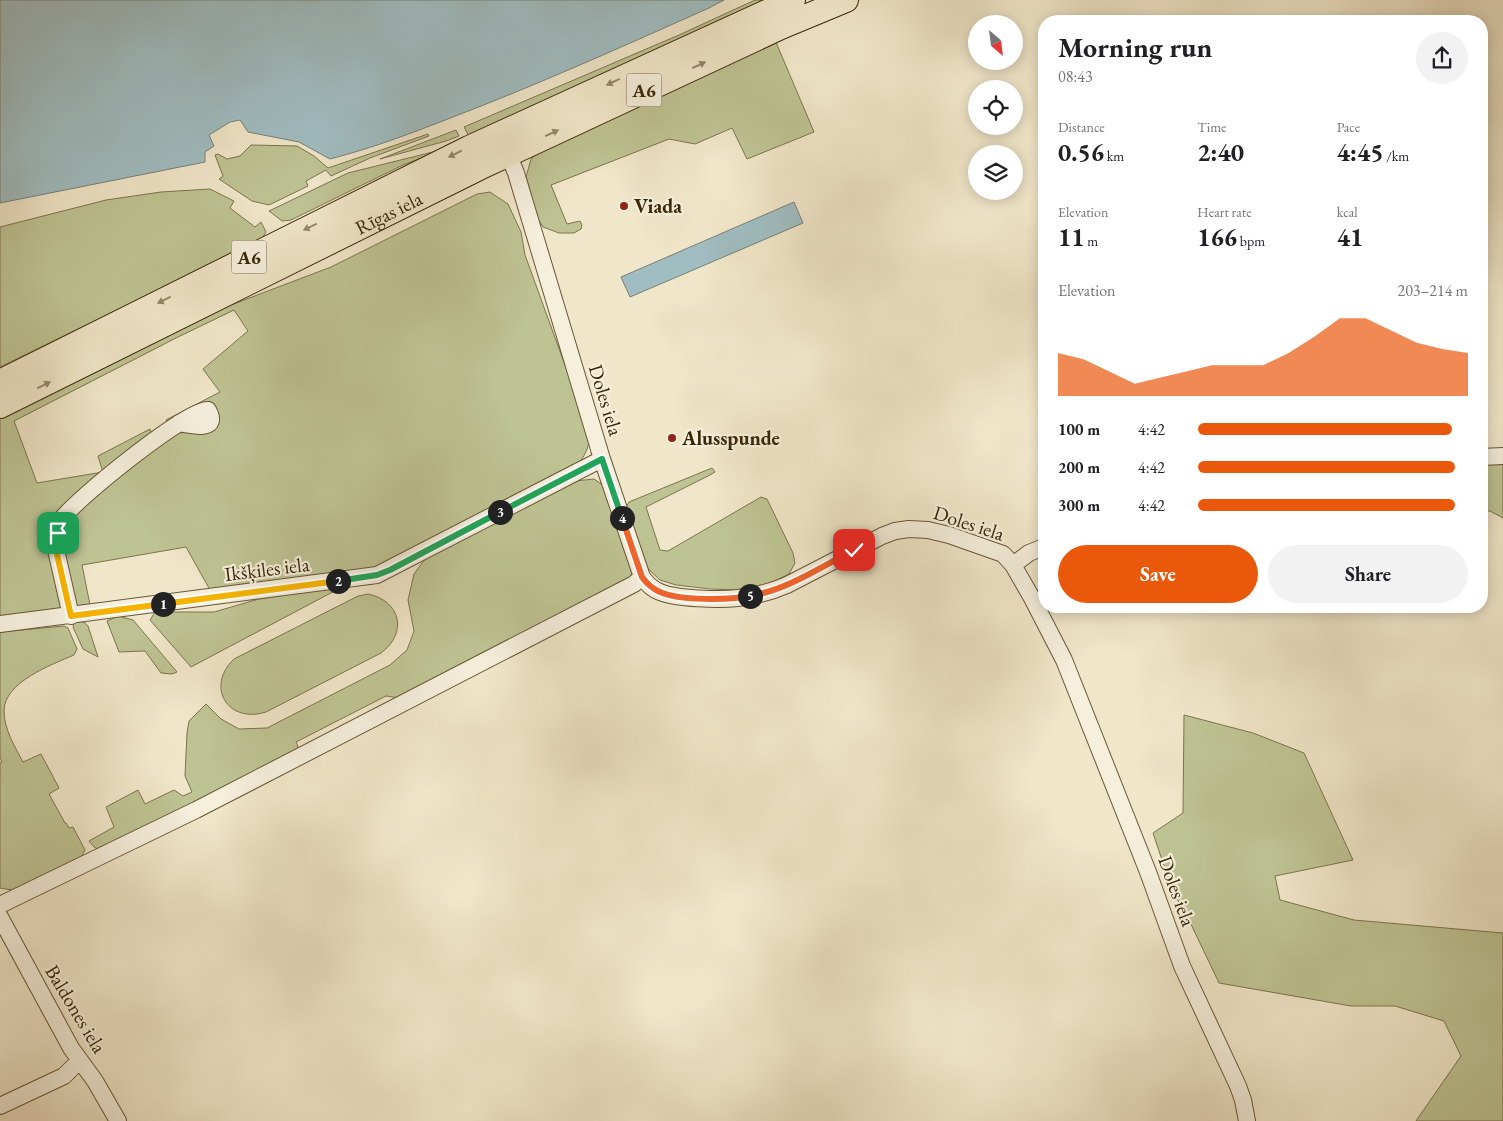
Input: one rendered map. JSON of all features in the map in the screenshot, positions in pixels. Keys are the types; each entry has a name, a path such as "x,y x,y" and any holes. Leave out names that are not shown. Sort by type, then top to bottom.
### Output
{"highway":[{"name":"A6","path":"784,11 846,0"},
{"name":"Rīgas iela","path":"0,382 784,11"},
{"name":"Rīgas iela","path":"0,406 504,144"}],"street":[{"name":"Doles iela","path":"504,144 516,173 602,459 642,577 647,584 661,593 705,599 736,599 754,596 787,585 895,531 910,529 928,530 1003,554 1013,566 1038,610"},
{"path":"71,616 56,550 61,520 87,495 144,447 179,423"},
{"path":"1488,457 1503,456"},
{"name":"Ikšķiles iela","path":"0,624 377,575 390,570 602,459"},
{"path":"1013,566 1029,553 1038,549"},
{"path":"0,905 196,810 634,584 642,577"},
{"name":"Doles iela","path":"1040,613 1051,633 1079,696 1148,872 1182,966 1238,1086 1243,1100 1246,1121"},
{"name":"Baldones iela","path":"0,917 79,1061 96,1081 118,1121"},
{"path":"0,1106 64,1076 79,1061"}],"green space":[{"path":"755,0 773,0 470,138 464,127 679,35"},
{"path":"775,40 814,132 747,159 732,128 695,144 669,139 551,185 567,224 580,221 582,225 581,229 574,233 559,233 543,227 538,219 526,177 531,159 547,145"},
{"path":"456,130 459,136 446,141 380,159"},
{"path":"428,134 429,136 370,158 331,176 326,170 306,181 308,186 269,205 252,201 219,179 223,176 215,155 218,154 227,159 240,156 251,145 297,146 314,156 328,168"},
{"path":"445,149 403,165 291,220 282,221 269,211 348,173"},
{"path":"210,189 234,201 230,208 255,227 261,222 266,232 261,240 0,367 0,227 106,200 161,192"},
{"path":"490,192 508,204 521,232 525,255 590,434 586,452 575,467 381,567 210,590 186,547 82,565 90,605 76,606 60,548 67,520 172,433 203,432 169,424 166,420 220,392 203,369 248,331 234,310 14,421 37,483 103,472 98,456 150,429 151,433 58,518 61,609 0,618 0,419 231,305 331,267 477,194"},
{"path":"1503,456 1503,518 1488,511 1488,460"},
{"path":"712,468 715,472 646,507 660,550 668,551 761,497 767,499 793,553 795,563 789,574 769,584 739,590 710,589 676,585 660,580 646,567 626,507 629,502"},
{"path":"594,479 607,488 631,563 632,574 629,579 400,698 386,696 296,742 299,749 215,794 99,850 89,841 114,827 106,807 138,790 145,804 174,790 183,796 192,792 185,776 187,733 189,721 206,704 221,719 239,729 267,728 390,665 407,650 414,631 408,600 414,574 425,559 575,481"},
{"path":"344,586 191,667 150,620 155,612 214,612 259,599"},
{"path":"368,594 388,603 394,610 397,619 395,636 390,645 381,653 266,712 241,713 225,701 221,691 221,681 225,670 234,659 358,596"},
{"path":"118,616 133,620 177,672 172,674 161,673 145,651 119,652 107,621"},
{"path":"77,621 84,622 88,626 98,657 83,649 73,627"},
{"path":"64,626 68,628 77,649 74,655 42,669 20,683 6,701 4,718 10,738 23,762 41,754 59,788 49,794 65,823 69,828 73,827 85,850 79,861 12,890 0,888 0,763 2,762 0,758 0,632"},
{"path":"1184,715 1253,733 1304,753 1353,860 1275,876 1280,900 1354,920 1503,933 1503,1121 1416,1121 1461,1056 1444,1021 1395,1006 1351,1006 1219,983 1189,920 1172,890 1153,833 1183,813"}],"water":[{"path":"0,0 724,0 517,91 407,134 346,155 330,159 299,142 248,132 240,120 230,122 209,135 214,146 205,152 205,162 0,203"},
{"path":"794,202 803,223 630,297 621,277"}],"place":[{"name":"Viada","path":"624,206"},
{"name":"Alusspunde","path":"672,438"}],"route":[{"path":"58,533 56,550 71,616 357,579 390,570 602,459 642,577 647,584 661,593 705,599 736,599 754,596 787,585 854,550"}]}
